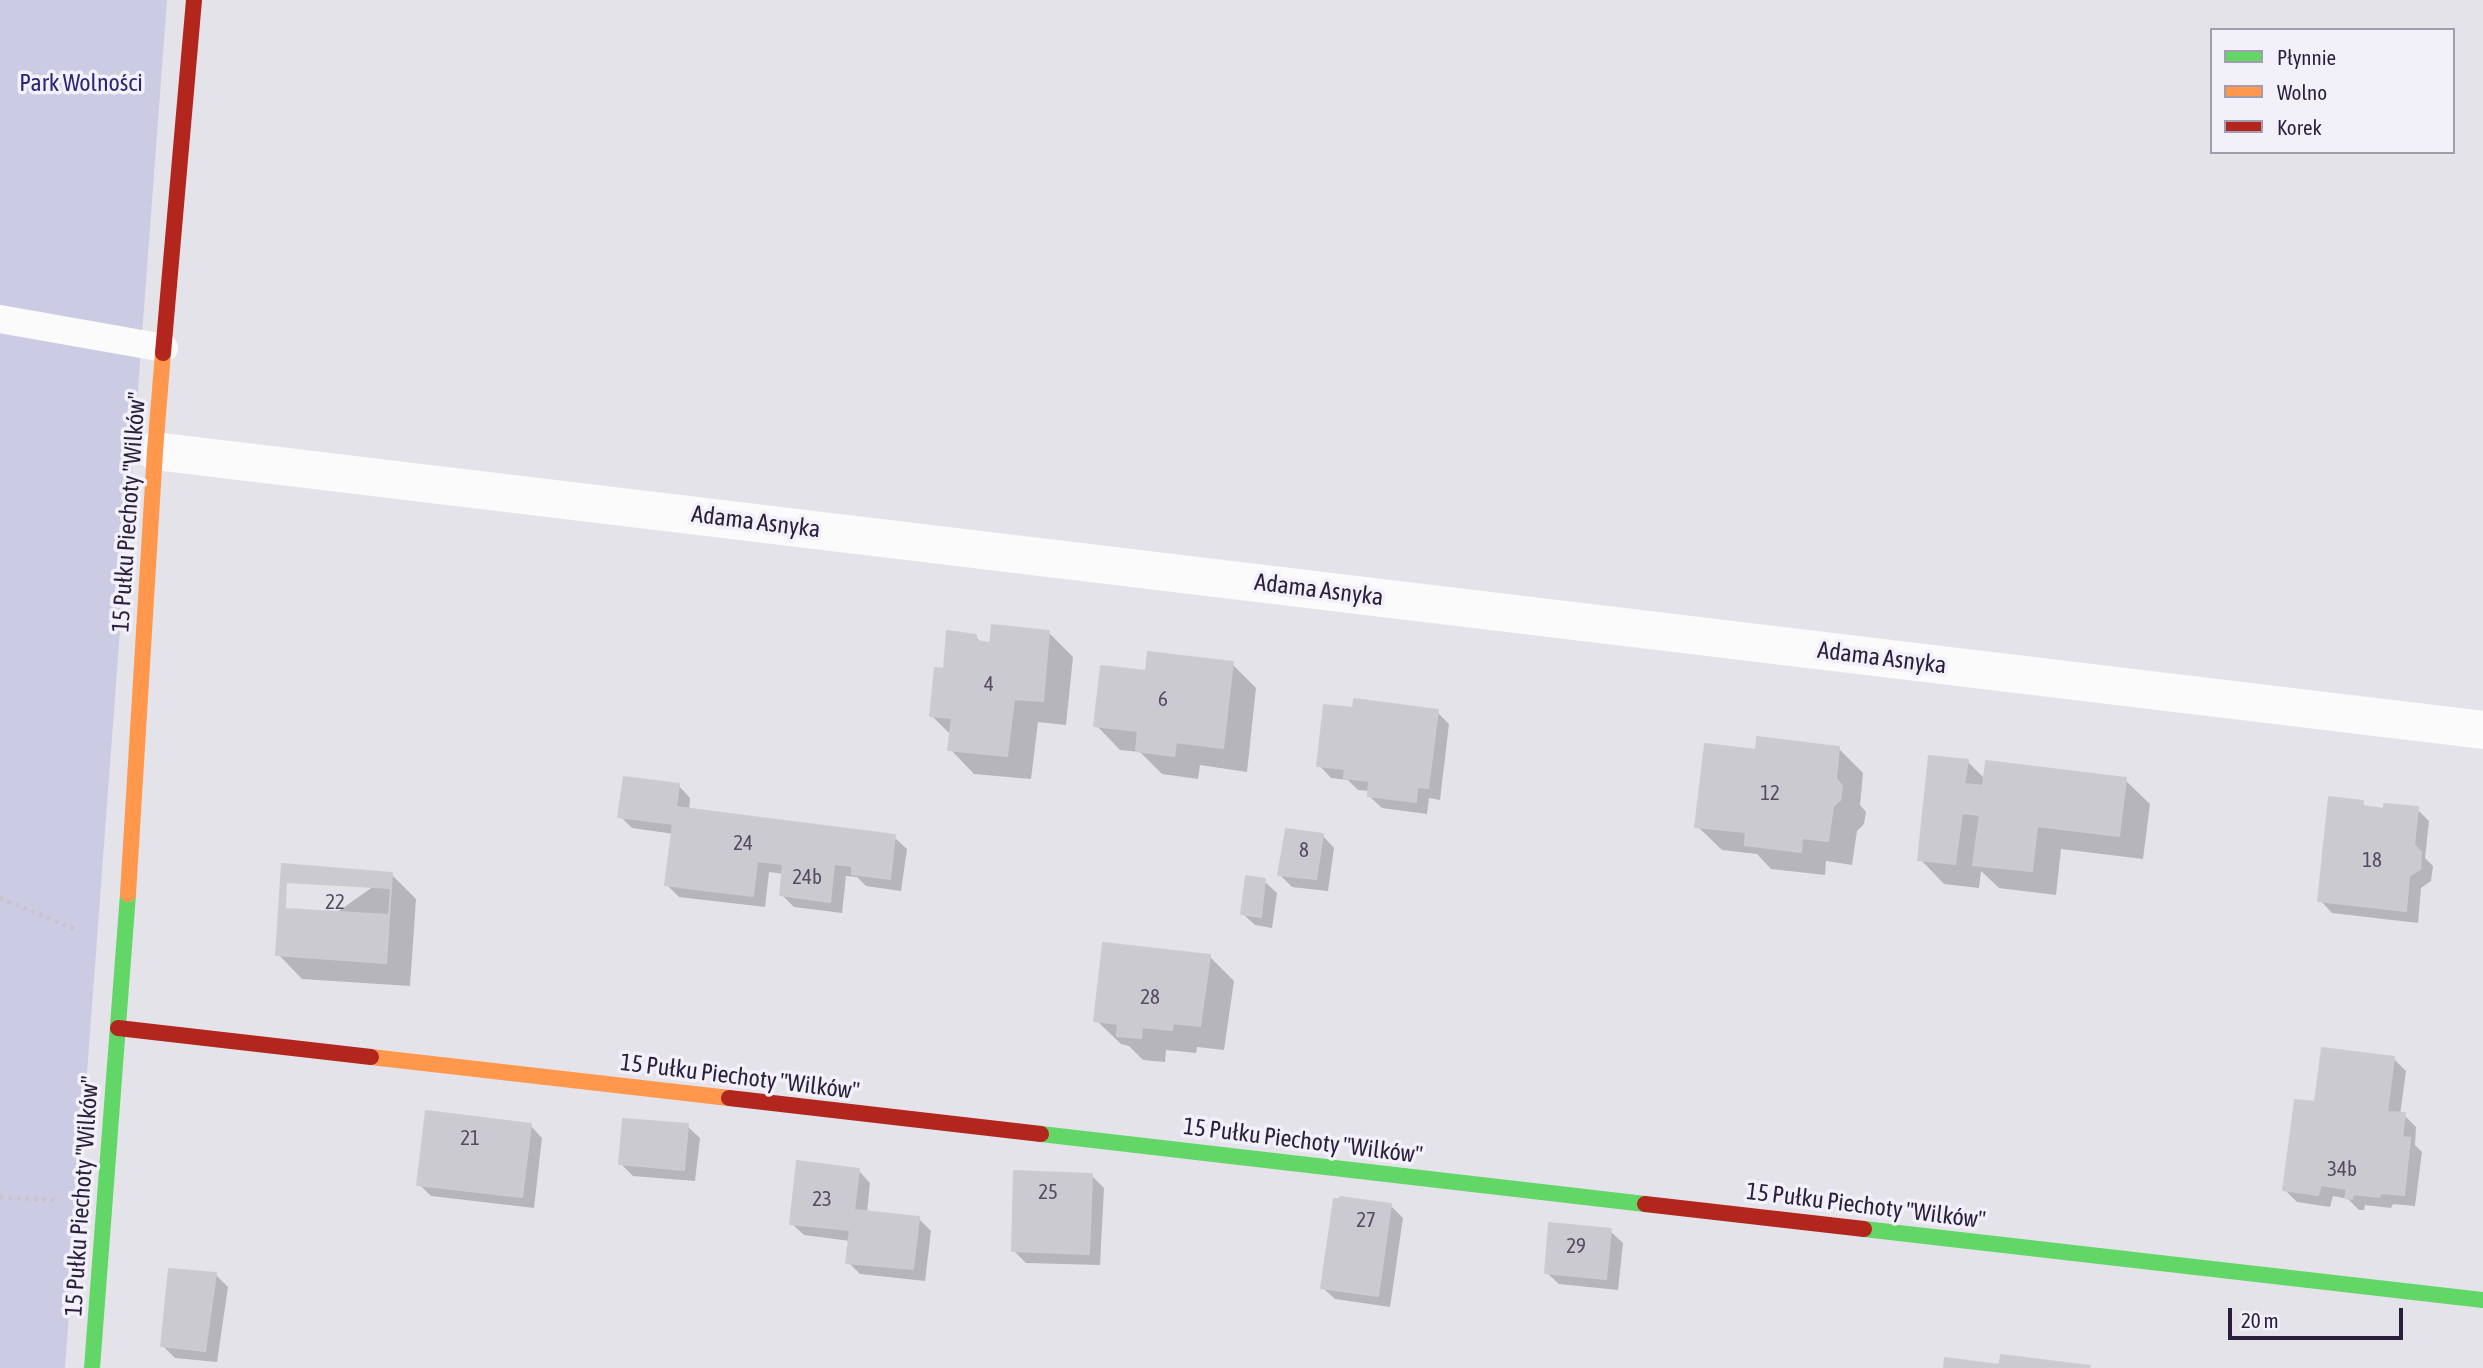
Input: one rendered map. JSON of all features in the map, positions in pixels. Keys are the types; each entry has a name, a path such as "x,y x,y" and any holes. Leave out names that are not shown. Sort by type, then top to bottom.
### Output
{"street":[{"name":"15 Pułku Piechoty \"Wilków\"","path":"92,1368 125,950 155,450 194,0"},
{"name":"Adama Asnyka","path":"155,450 2483,730"},
{"name":"15 Pułku Piechoty \"Wilków\"","path":"118,1028 2483,1300"}],"lane":[{"path":"0,319 164,348"}],"path":[{"path":"0,898 125,950"}],"green space":[{"name":"Park Wolności","path":"0,0 167,0 65,1368 0,1368"}],"building":[{"path":"992,625 1049,631 1043,701 1014,699 1007,756 948,750 952,718 930,716 935,668 944,669 947,631 976,635 976,641 990,643"},
{"path":"1148,652 1233,662 1223,748 1176,742 1174,756 1136,751 1138,731 1094,726 1101,666 1146,671"},
{"path":"1354,699 1438,710 1428,788 1417,787 1416,802 1368,796 1369,781 1344,778 1345,769 1317,766 1324,705 1353,708"},
{"path":"1757,737 1839,747 1836,779 1842,786 1840,800 1833,806 1828,841 1802,838 1801,852 1745,845 1746,832 1695,827 1705,744 1756,750"},
{"path":"1929,756 1968,760 1964,784 1983,786 1986,761 2126,778 2119,836 2037,826 2032,871 1973,865 1980,815 1962,813 1955,864 1918,860"},
{"path":"624,777 679,784 676,807 714,812 703,890 665,885 673,824 618,817"},
{"path":"2329,797 2363,801 2362,806 2384,809 2384,804 2418,807 2414,845 2421,852 2420,869 2409,876 2406,911 2318,901"},
{"path":"714,812 895,835 890,879 852,874 852,866 834,864 830,902 780,895 783,864 757,861 753,896 703,890"},
{"path":"1286,829 1323,834 1316,879 1278,875"},
{"path":"282,864 392,873 386,963 276,955"},
{"path":"1246,876 1265,879 1261,917 1241,914"},
{"path":"286,882 391,888 389,915 285,909"},
{"path":"1103,943 1210,955 1200,1026 1173,1023 1172,1030 1142,1027 1141,1038 1117,1036 1118,1024 1094,1021"},
{"path":"2322,1048 2394,1057 2387,1112 2405,1113 2402,1137 2410,1138 2404,1195 2381,1193 2379,1197 2353,1194 2352,1199 2345,1198 2347,1189 2321,1185 2318,1195 2283,1190 2295,1100 2315,1102"},
{"path":"426,1111 531,1124 522,1197 417,1185"},
{"path":"623,1119 688,1124 684,1170 619,1164"},
{"path":"797,1161 859,1169 854,1210 919,1217 913,1269 846,1263 850,1230 790,1224"},
{"path":"1014,1171 1092,1174 1089,1254 1012,1251"},
{"path":"1340,1197 1391,1204 1378,1296 1321,1288 1334,1199"},
{"path":"1549,1223 1611,1229 1606,1279 1545,1273"},
{"path":"169,1269 216,1273 205,1351 161,1346"},
{"path":"2001,1355 2090,1366 1999,1368"},
{"path":"1945,1358 1999,1365 1999,1368 1944,1368"}],"traffic: fast":[{"path":"92,1368 128,894"},
{"path":"1041,1134 1645,1204"},
{"path":"1864,1229 2483,1300"}],"traffic: slow":[{"path":"128,894 163,353"},
{"path":"371,1057 729,1098"}],"traffic: jam":[{"path":"163,353 194,0"},
{"path":"118,1028 371,1057"},
{"path":"729,1098 1041,1134"},
{"path":"1645,1204 1864,1229"}]}
